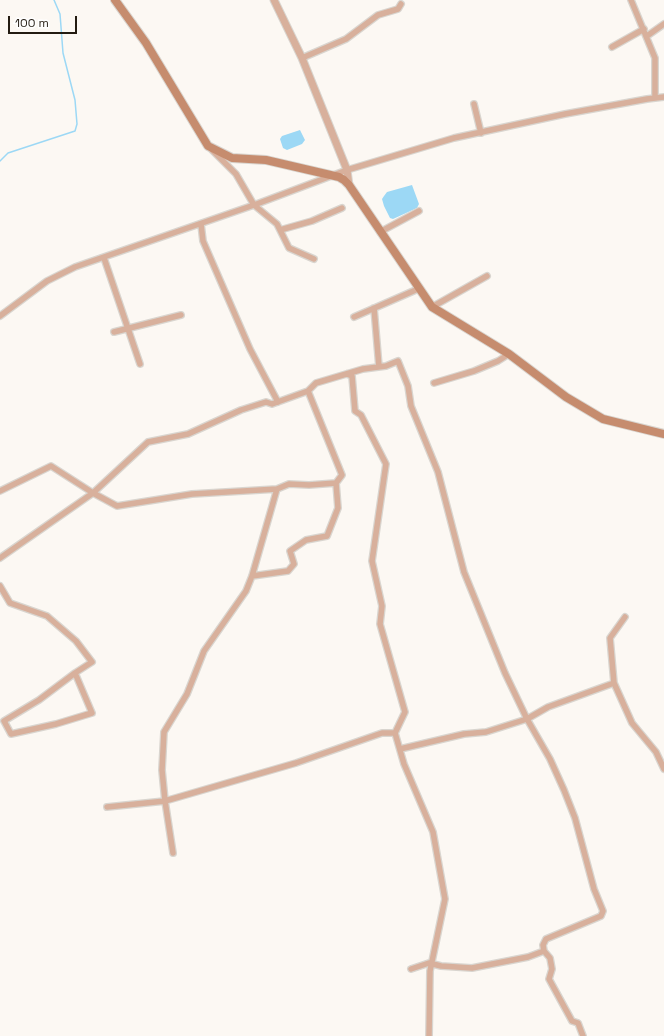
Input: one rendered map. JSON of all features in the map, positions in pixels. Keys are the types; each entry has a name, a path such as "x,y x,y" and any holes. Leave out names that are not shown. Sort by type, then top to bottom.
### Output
{"main road":[{"path":"115,0 146,42 208,146 232,158 266,160 339,177 349,185 418,289 432,307 509,354 566,397 603,419 664,434"}],"street":[{"path":"274,0 302,58 347,170 349,185"},
{"path":"631,0 655,58 655,98"},
{"path":"302,58 346,38 378,15 398,8 401,4"},
{"path":"647,36 664,24"},
{"path":"612,47 644,29"},
{"path":"0,316 47,281 75,267 254,205 331,175 427,145 565,114 664,97"},
{"path":"474,104 481,133"},
{"path":"208,146 236,174 254,205 277,224 289,248 314,259"},
{"path":"280,230 312,221 342,208"},
{"path":"380,232 419,211"},
{"path":"201,224 203,241 250,349 278,402"},
{"path":"104,258 129,327 140,364"},
{"path":"432,307 487,276"},
{"path":"354,317 418,289"},
{"path":"374,308 379,367"},
{"path":"114,332 181,315"},
{"path":"434,383 474,371 498,361 509,354"},
{"path":"0,558 93,493 148,442 188,434 241,410 266,402 272,404 308,391 316,383 398,361 408,386 411,406 438,472 464,572 505,673 527,719 550,759 564,790 575,818 594,889 602,911 601,916 546,939 543,946 544,951 550,958 552,969 549,979 572,1021 578,1022 583,1036"},
{"path":"347,374 352,376 355,411 361,415 386,464 372,561 382,606 380,624 405,712 395,733 404,764 433,832 445,899 431,965 429,1036"},
{"path":"252,576 288,571 294,564 290,551 306,540 328,536 338,508 336,483 342,475 308,391"},
{"path":"0,491 51,466 93,493 117,506 192,494 277,489 290,484 309,485 336,483"},
{"path":"173,853 162,770 164,732 187,694 204,651 246,591 252,576 277,489"},
{"path":"0,586 10,603 47,616 76,641 92,662 75,673 39,700 4,721 11,734 56,724 92,713 75,673"},
{"path":"625,617 610,638 614,683 632,723 656,752 664,769"},
{"path":"400,749 464,734 486,732 527,719 548,707 614,683"},
{"path":"107,807 165,801 296,763 382,733 395,733"},
{"path":"411,969 429,963 431,965 472,968 528,957 544,951"}],"water":[{"path":"300,130 305,140 302,144 287,150 283,148 280,139 282,136"},
{"path":"412,185 419,204 417,208 393,219 390,218 382,199 384,196 387,192"}],"waterway":[{"path":"0,161 8,153 75,131 77,124 75,100 63,53 60,14 54,0"}]}
